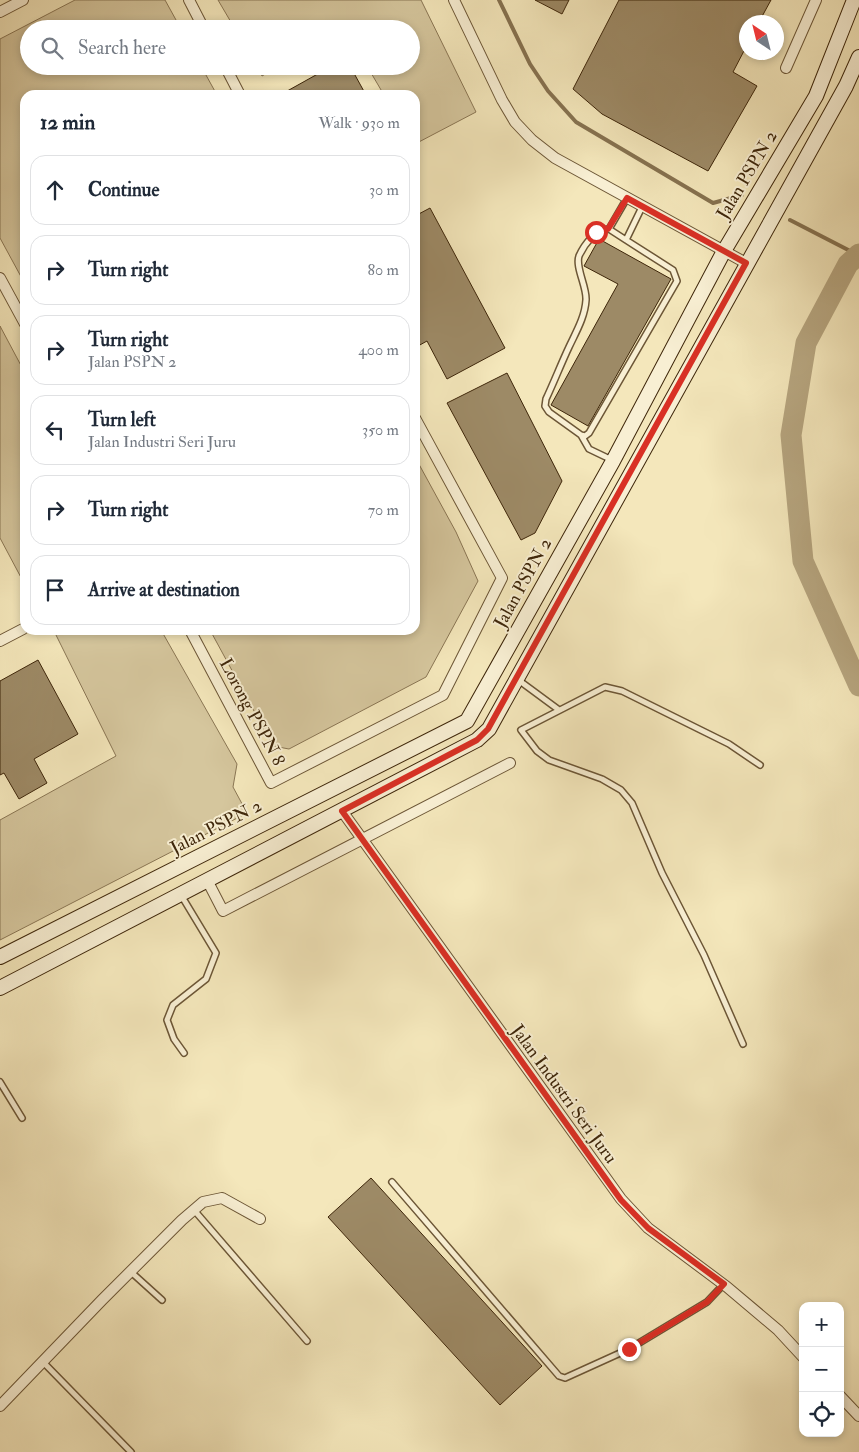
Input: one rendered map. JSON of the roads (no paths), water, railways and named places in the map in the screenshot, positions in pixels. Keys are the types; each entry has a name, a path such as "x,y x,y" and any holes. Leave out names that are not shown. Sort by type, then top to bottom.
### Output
{"street":[{"path":"0,12 23,0"},
{"path":"189,0 199,20"},
{"path":"454,0 502,100 515,122 532,140 555,158 746,263"},
{"path":"786,68 816,0"},
{"name":"Jalan PSPN 2","path":"0,957 467,721 613,461 724,251 816,96 854,0"},
{"path":"0,988 477,740 488,729 846,86 859,57"},
{"path":"229,75 237,90"},
{"path":"0,278 20,315"},
{"name":"Lorong PSPN 8","path":"193,635 271,782 442,694 502,578 420,427"},
{"path":"0,641 20,630"},
{"path":"208,880 223,911 510,763"},
{"name":"Jalan Industri Seri Juru","path":"342,811 621,1200 648,1228 724,1284 778,1330 799,1353"},
{"path":"2,1401 130,1272 203,1202 222,1198 260,1219"},
{"path":"844,1400 859,1416"}],"lane":[{"path":"608,229 627,198"},
{"path":"626,240 642,206"},
{"path":"581,435 585,436 589,433 677,281 673,270 608,229 601,229 596,232 579,257 578,265 585,286 584,315 546,399 546,406 549,412 581,435 589,449 613,461"},
{"path":"516,679 559,710"},
{"path":"743,1044 704,955 662,873 632,803 621,790 602,780 549,760 537,751 520,730 605,687 622,691 729,744 760,765"},
{"path":"181,894 216,953 206,979 173,1005 167,1020 174,1039 184,1053"},
{"path":"0,1082 22,1118"},
{"path":"392,1182 559,1376 565,1378 629,1349 707,1302 724,1284"},
{"path":"194,1210 307,1341"},
{"path":"130,1272 162,1300"},
{"path":"42,1362 131,1452"}],"waterway":[{"path":"499,0 530,64 548,91 576,122 713,203 742,195"},
{"path":"790,220 858,255"},
{"path":"859,254 848,264 806,343 791,435 803,561 859,686"}]}
